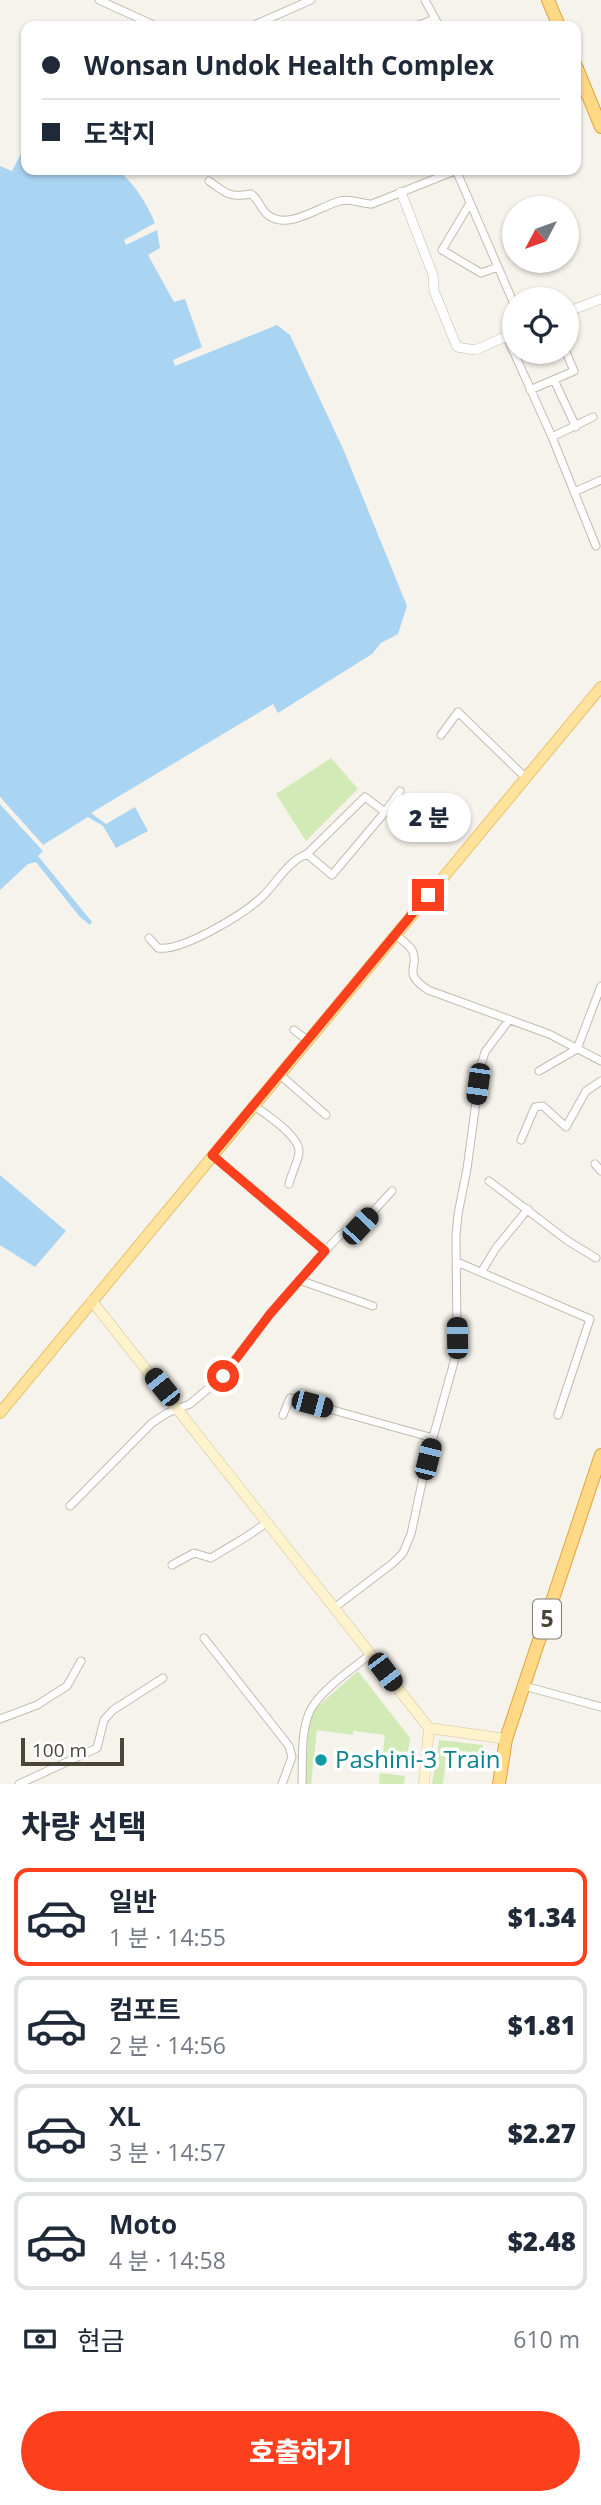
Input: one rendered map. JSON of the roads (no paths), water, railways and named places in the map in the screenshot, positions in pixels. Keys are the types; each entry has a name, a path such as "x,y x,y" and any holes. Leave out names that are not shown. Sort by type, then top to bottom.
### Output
{"highway":[{"path":"548,0 557,21"},
{"path":"581,78 601,127"},
{"name":"5","path":"499,1784 506,1740 601,1455"}],"main road":[{"path":"0,1413 601,687"},
{"path":"92,1301 429,1728 506,1740"},
{"path":"424,1784 429,1728"}],"street":[{"path":"99,0 145,21"},
{"path":"263,21 311,0"},
{"path":"425,0 436,21"},
{"path":"209,181 228,195 251,194 256,197 267,215 278,220 291,220 342,200 372,204 443,175"},
{"path":"455,175 507,287"},
{"path":"401,192 457,348 475,349 502,338"},
{"path":"470,204 442,250 481,273 498,267"},
{"path":"579,307 601,299"},
{"path":"521,364 596,546"},
{"path":"530,390 574,371 571,364"},
{"path":"554,380 576,427"},
{"path":"552,437 593,417"},
{"path":"574,492 601,480"},
{"path":"441,735 458,712 526,778"},
{"path":"307,854 332,875 400,791"},
{"path":"149,938 158,948 165,950 186,945 265,894 299,857 307,854 365,797 385,812"},
{"path":"395,934 412,950 412,974 416,982 428,990 549,1034 601,1061"},
{"path":"539,1071 577,1049 600,992"},
{"path":"334,1608 387,1568 402,1553 413,1526 454,1362 457,1338 458,1214 481,1065 485,1052 509,1020"},
{"path":"294,1030 307,1040"},
{"path":"279,1074 326,1115"},
{"path":"522,1140 535,1107 543,1105 566,1127 586,1091 601,1081"},
{"path":"253,1105 297,1142 299,1154 289,1184"},
{"path":"212,1155 325,1251"},
{"path":"595,1164 601,1171"},
{"path":"489,1181 568,1241 596,1258"},
{"path":"70,1506 152,1423 190,1404 223,1376 325,1251 340,1235 360,1226 392,1191"},
{"path":"482,1271 496,1248 528,1209"},
{"path":"457,1262 482,1271 589,1323 558,1415"},
{"path":"299,1280 373,1306"},
{"path":"283,1415 290,1398 433,1438"},
{"path":"172,1565 194,1553 211,1558 267,1522"},
{"path":"204,1638 289,1746 292,1757 282,1784"},
{"path":"302,1784 306,1727 311,1709 318,1699 371,1654"},
{"path":"0,1719 37,1705 67,1686 81,1661"},
{"path":"19,1784 97,1748 104,1720 113,1710 163,1678"},
{"path":"524,1686 601,1707"}],"water":[{"path":"21,154 21,175 122,175 129,181 155,223 124,240 126,245 157,230 160,248 148,255 174,302 185,299 202,347 173,360 175,366 277,325 290,335 344,451 407,606 398,634 381,643 372,654 278,713 273,704 91,813 106,824 135,807 148,831 116,848 103,826 88,817 43,845 0,797 0,166 12,171"},
{"path":"0,804 43,851 38,856 92,922 90,925 80,917 36,862 28,864 0,890"},
{"path":"0,1175 66,1231 35,1267 0,1245"}],"place":[{"name":"Pashini-3 Train","path":"321,1760"}]}
